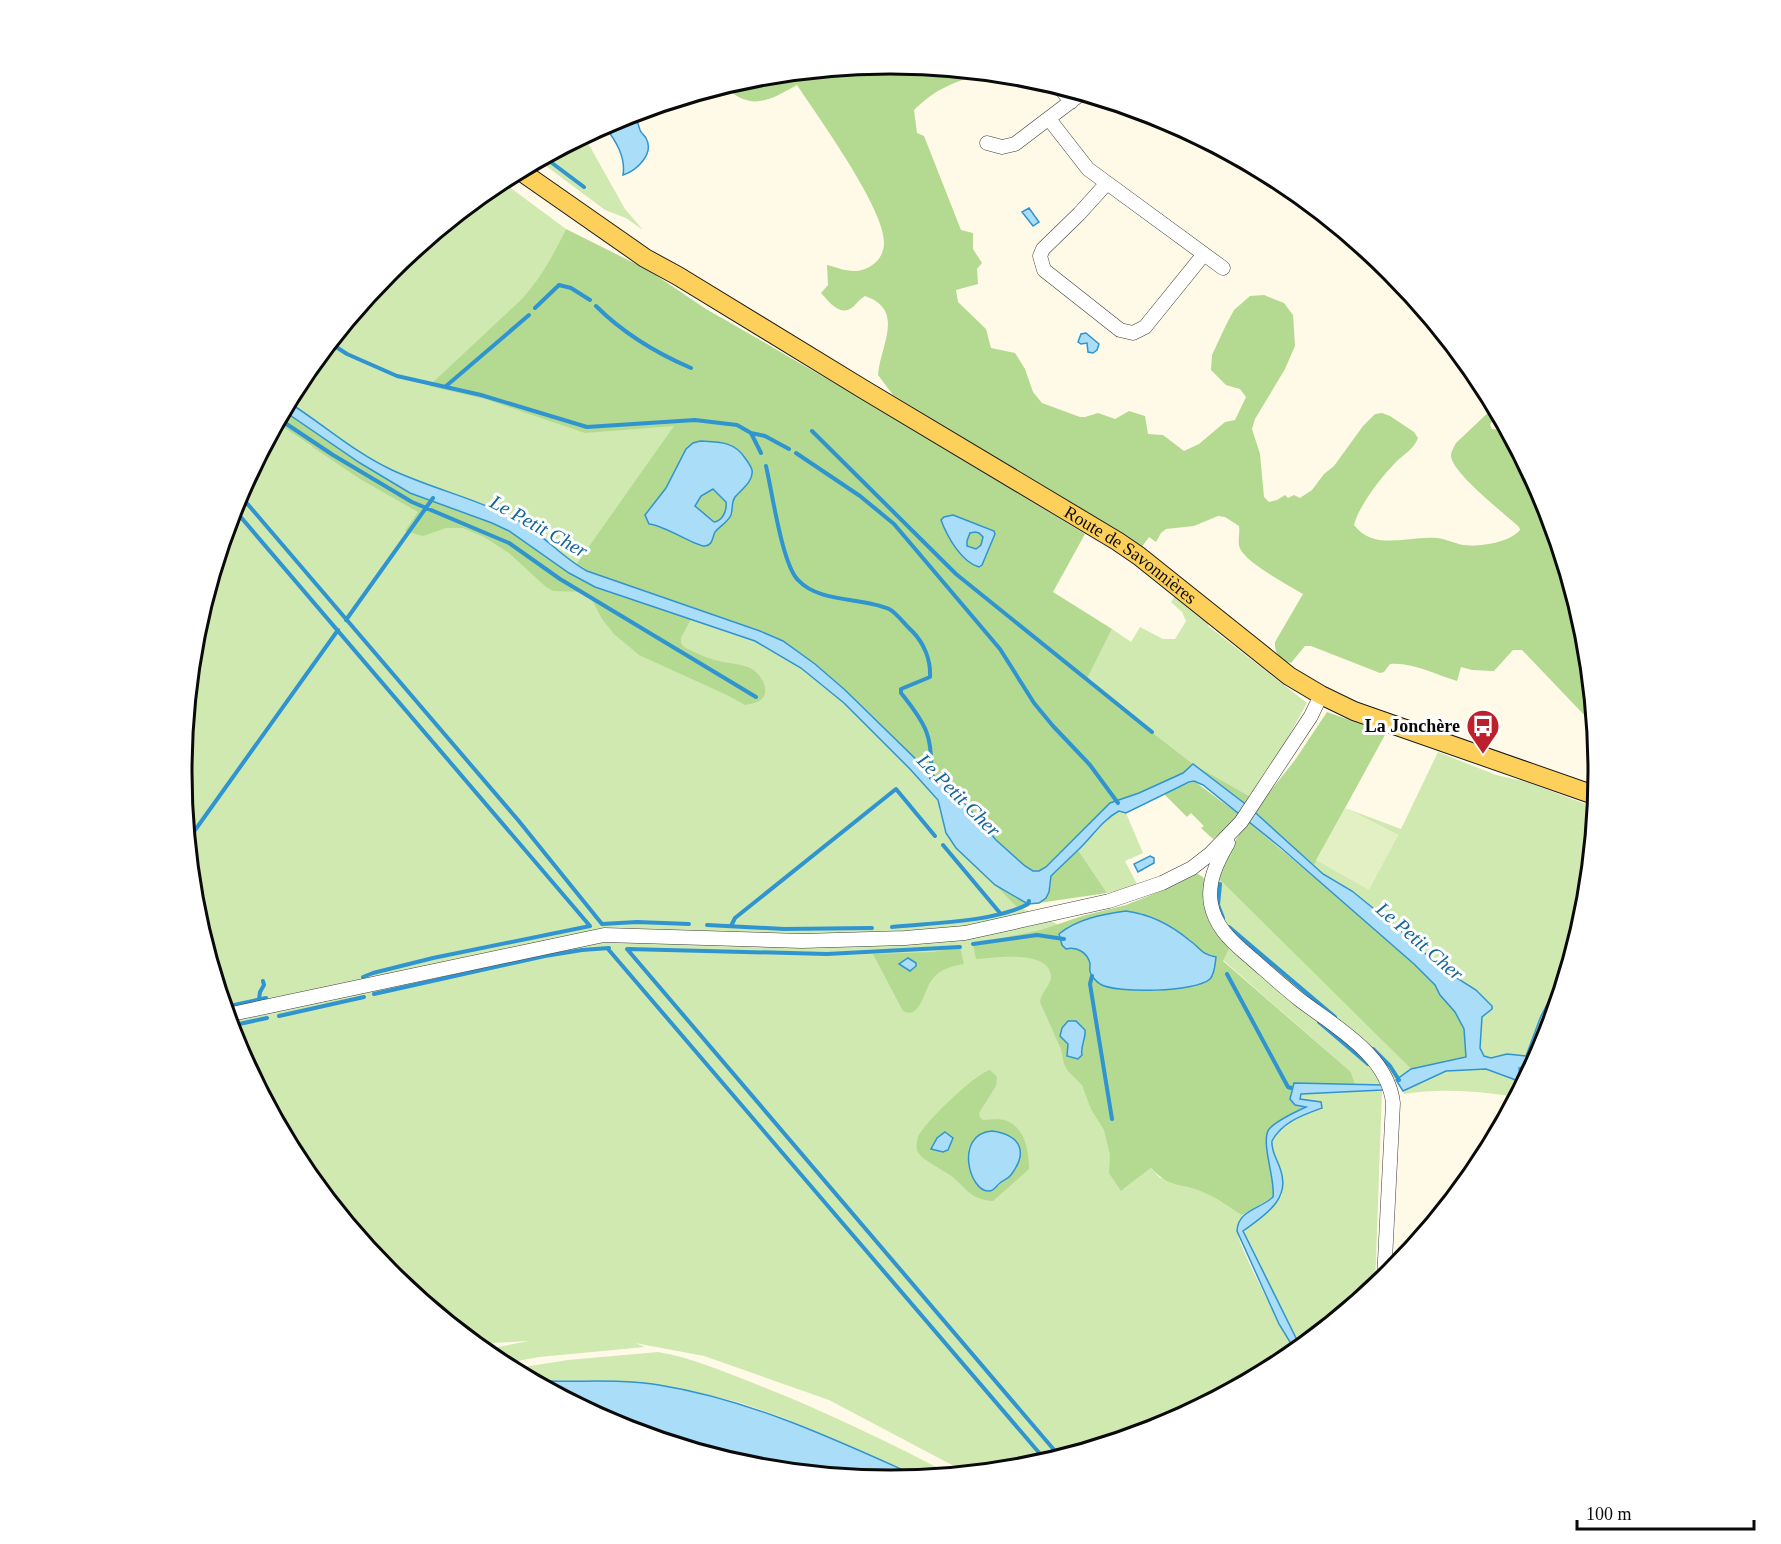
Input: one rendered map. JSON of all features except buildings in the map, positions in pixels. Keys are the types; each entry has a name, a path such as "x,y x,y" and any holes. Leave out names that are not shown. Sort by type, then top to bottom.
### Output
{"main road":[{"name":"Route de Savonnières","path":"538,169 678,276"},
{"name":"Route de Savonnières","path":"527,176 623,244 1117,541 1289,676 1321,695 1365,715 1589,791"}],"street":[{"path":"1066,96 1071,102"},
{"path":"987,143 1010,147 1075,98"},
{"path":"1049,119 1088,169 1223,268"},
{"path":"1107,183 1043,249 1040,256 1044,270 1120,330 1133,333 1145,327 1204,254"},
{"path":"1321,695 1311,716 1238,827 1214,871 1211,902 1214,915 1231,941 1360,1047 1380,1070 1390,1086 1393,1103 1385,1265"},
{"path":"235,1013 604,935 849,941 965,933 1109,901 1162,883 1192,868 1238,827"},
{"path":"1203,859 1214,871"}],"green space":[{"path":"845,75 936,75 969,78 931,95 914,110 917,133 924,136 961,230 973,233 973,249 982,263 977,269 978,284 956,290 958,302 986,329 991,348 1015,353 1025,369 1033,392 1042,403 1080,417 1098,413 1115,419 1129,411 1145,416 1148,434 1163,435 1184,451 1199,444 1225,422 1235,420 1246,397 1240,389 1226,385 1211,370 1212,355 1234,310 1250,296 1264,295 1284,303 1293,315 1295,346 1285,369 1255,419 1252,429 1260,454 1264,497 1269,502 1285,495 1288,498 1294,495 1300,498 1312,490 1324,474 1334,466 1363,426 1375,414 1382,413 1414,432 1418,438 1365,501 1354,525 1362,533 1382,540 1437,538 1463,545 1485,545 1509,538 1520,530 1519,527 1469,483 1451,456 1456,443 1488,412 1494,421 1490,424 1492,429 1499,429 1517,463 1552,547 1576,636 1587,718 1522,650 1513,650 1494,671 1461,667 1457,681 1416,667 1399,664 1390,664 1384,672 1380,673 1311,646 1305,646 1291,663 1287,662 1277,653 1275,642 1303,594 1266,572 1248,558 1239,545 1239,526 1225,517 1218,516 1194,526 1166,529 1156,542 1149,537 1141,548 893,395 878,375 888,330 885,310 877,302 865,296 849,309 840,310 821,293 828,285 827,265 854,271 865,269 879,259 884,243 874,208 849,163 797,85 777,96 760,101 742,99 733,93 799,79"},
{"path":"588,143 625,209 643,230 626,218 605,210 545,165"},
{"path":"509,187 566,229 556,251 722,318 772,347 1079,832 1054,857 939,808 946,833 956,848 1017,906 1057,924 1124,1189 1151,1168 1160,1178 1271,1167 1242,1216 1238,1234 1254,1273 1291,1344 1240,1377 1199,1398 1115,1433 1071,1447 1027,1457 956,1467 829,1400 704,1356 635,1343 645,1347 516,1361 495,1348 529,1341 489,1343 430,1297 397,1266 365,1233 336,1197 310,1160 264,1081 229,997 216,953 205,908 193,818 193,726 198,681 205,636 229,547 264,463 284,427 312,447 322,424 296,407 336,347 365,311 430,247 465,218"},
{"path":"566,229 648,270 706,309 879,409 1085,534 1053,592 1112,629 1086,681 1193,764 1253,799 1248,806 1193,765 1183,773 1110,803 1046,867 1033,871 996,840 960,798 926,769 845,690 783,641 760,630 587,571 576,565 674,426 585,433 485,399 429,386 522,299 547,266"},
{"path":"291,416 360,463 410,493 509,531 595,587 691,619 681,638 684,647 711,659 752,669 764,684 763,698 758,702 745,705 639,655 614,634 602,619 590,596 585,592 553,591 509,553 484,537 463,528 446,528 423,536 405,531 418,512 360,479 284,427"},
{"path":"1175,596 1209,623 1208,626 1307,703 1276,759 1249,796 1193,764 1086,681 1112,629 1131,642 1140,627 1163,639 1175,639 1186,621 1182,612 1171,602"},
{"path":"1327,712 1386,733 1314,865 1253,813 1295,760"},
{"path":"1438,752 1496,775 1527,782 1588,805 1576,908 1565,953 1553,993 1541,1016 1526,1057 1507,1054 1491,1059 1484,1056 1480,1048 1482,1017 1492,1006 1476,990 1441,968 1400,930 1352,891 1323,874 1314,865 1316,860 1369,889 1398,835 1345,808 1401,829"},
{"path":"1194,781 1241,816 1213,839 1201,828 1204,826 1191,813 1187,817 1164,794"},
{"path":"1345,808 1398,835 1369,890 1316,860"},
{"path":"1119,811 1126,813 1143,853 1125,861 1138,886 1107,893 1078,850 1111,815"},
{"path":"1247,821 1341,900 1435,985 1440,995 1455,1012 1464,1029 1466,1057 1411,1069 1215,875"},
{"path":"1078,850 1107,893 1039,903 1049,891 1051,876"},
{"path":"1196,873 1203,877 1231,945 1223,961 1351,1072 1355,1084 1294,1083 1290,1099 1307,1106 1285,1118 1273,1128 1267,1137 1266,1146 1274,1180 1273,1197 1242,1215 1197,1189 1165,1180 1151,1168 1121,1191 1109,1173 1110,1155 1104,1130 1091,1109 1082,1085 1064,1064 1061,1049 1040,1002 1051,979 1047,967 1040,961 1030,958 976,959 973,944 1041,930 1082,916 1126,905 1166,889","holes":["1141,913 1182,935 1204,955 1196,986 1145,991 1116,989 1091,974 1086,957 1081,951 1072,947 1068,927 1088,919"]},
{"path":"1215,875 1411,1069 1396,1080 1366,1049 1234,938 1215,906"},
{"path":"995,885 998,887 1028,904 1017,907"},
{"path":"1231,945 1360,1053 1383,1085 1355,1084 1351,1072 1223,960"},
{"path":"960,947 964,964 950,967 937,974 931,981 921,1003 914,1012 909,1013 903,1011 873,954 933,952"},
{"path":"1486,1069 1517,1081 1509,1096 1460,1091 1404,1094 1403,1091 1445,1071"},
{"path":"990,1070 997,1077 996,1086 979,1113 980,1117 983,1120 1007,1121 1014,1125 1023,1137 1029,1161 1029,1169 993,1201 980,1199 971,1194 950,1175 923,1158 917,1148 918,1137 922,1130 951,1099","holes":["971,1144 1019,1159 1011,1176 994,1189 969,1155 968,1149"]},
{"path":"1382,1090 1375,1274 1351,1297 1297,1340 1242,1231 1263,1216 1282,1195 1282,1172 1273,1152 1273,1138 1277,1132 1291,1122 1322,1108 1299,1099 1301,1094"},
{"path":"658,1352 684,1358 783,1395 856,1427 939,1469 902,1470 784,1418 741,1403 658,1385 549,1381 525,1367 568,1360"}],"water":[{"path":"637,122 648,144 643,161 623,175 623,161 616,142 610,133"},
{"path":"1029,208 1039,222 1033,226 1022,212"},
{"path":"1086,333 1099,344 1093,353 1088,352 1087,343 1078,342 1081,334"},
{"path":"296,407 378,463 407,477 516,519 587,571 783,641 845,690 926,769 960,798 996,840 1033,871 1046,867 1110,803 1183,773 1193,764 1248,806 1323,874 1352,891 1400,930 1441,968 1476,990 1492,1006 1492,1009 1482,1017 1480,1048 1484,1056 1491,1058 1507,1054 1526,1056 1541,1016 1553,993 1524,1066 1519,1068 1517,1081 1486,1069 1446,1071 1403,1091 1396,1080 1411,1069 1466,1057 1464,1029 1455,1012 1440,995 1435,985 1414,964 1280,847 1203,785 1194,781 1189,782 1126,813 1119,811 1113,815 1051,876 1046,898 1039,903 1028,904 995,885 956,848 946,833 938,800 844,703 801,668 755,641 595,587 569,573 509,531 410,493 360,463 291,416"},
{"path":"700,441 731,445 741,452 752,470 749,482 734,499 730,517 715,532 711,543 705,546 649,524 645,515 666,488 686,449","holes":["713,489 726,502 724,515 720,520 714,522 695,506 701,496"]},
{"path":"953,515 994,531 995,534 982,565 979,567 972,564 961,554 951,541 941,520","holes":["970,533 979,533 983,537 981,545 976,549 967,546"]},
{"path":"1150,856 1154,858 1154,863 1138,872 1134,864"},
{"path":"1126,911 1167,925 1204,952 1216,957 1210,979 1189,987 1156,990 1122,989 1099,983 1090,973 1087,957 1078,950 1066,949 1062,945 1059,934 1082,921"},
{"path":"908,958 916,963 910,971 899,964"},
{"path":"1068,1021 1076,1021 1085,1030 1082,1055 1078,1059 1067,1056 1068,1044 1060,1036 1062,1028"},
{"path":"1294,1083 1383,1085 1384,1088 1382,1090 1301,1094 1300,1099 1321,1102 1322,1108 1287,1124 1272,1141 1273,1152 1283,1179 1282,1189 1268,1212 1243,1231 1297,1340 1291,1344 1279,1324 1237,1231 1238,1224 1245,1214 1273,1197 1267,1133 1277,1122 1306,1107 1295,1105 1290,1099"},
{"path":"992,1131 1015,1140 1019,1146 1020,1159 1011,1175 989,1191 982,1189 971,1173 969,1152 973,1142 980,1134"},
{"path":"945,1132 953,1138 948,1150 943,1152 931,1149 937,1138"},
{"path":"549,1381 646,1383 693,1392 793,1423 902,1470 845,1469 799,1465 710,1447 623,1417"}],"waterway":[{"path":"551,162 584,187"},
{"path":"535,308 559,285 571,288 590,300"},
{"path":"596,306 640,342 691,368"},
{"path":"445,387 529,315"},
{"path":"336,347 397,376 481,395 587,427 695,420 737,425 751,433 761,453"},
{"path":"286,423 333,455 412,502 509,543 560,579 756,697"},
{"path":"812,431 956,574 1152,732"},
{"path":"751,433 765,436 789,449"},
{"path":"796,453 860,496 894,524 1000,649 1034,703 1090,765 1118,803"},
{"name":"Le Petit Cher","path":"766,466 782,543 792,572 798,580 817,593 889,609 912,631 923,646 928,658 930,677 901,689 901,693 917,714 926,732 931,752 931,778"},
{"path":"346,620 433,498"},
{"path":"246,502 518,820 602,924"},
{"path":"241,517 590,926"},
{"path":"194,831 338,630"},
{"path":"731,926 735,918 896,789 935,836"},
{"path":"943,845 1000,913"},
{"path":"1220,884 1218,905 1223,918"},
{"path":"892,927 999,915 1028,904 1029,901"},
{"path":"602,924 637,922 689,924"},
{"path":"707,925 784,929 872,928"},
{"path":"363,977 433,958 590,926"},
{"path":"1229,927 1335,1017"},
{"path":"973,944 1037,935 1064,939"},
{"path":"628,949 827,954 960,947"},
{"path":"374,994 545,956 609,948"},
{"path":"608,949 1040,1454"},
{"path":"627,949 1055,1451"},
{"path":"1227,974 1288,1087 1291,1088"},
{"path":"1092,976 1090,984 1112,1119"},
{"path":"259,999 264,985 263,981"},
{"path":"279,1016 364,997"},
{"path":"232,1005 266,998"},
{"path":"239,1024 267,1018"},
{"path":"1319,1022 1368,1064"},
{"path":"1373,1049 1390,1066 1399,1080"}],"place":[{"name":"La Jonchère","path":"1483,755"}]}
